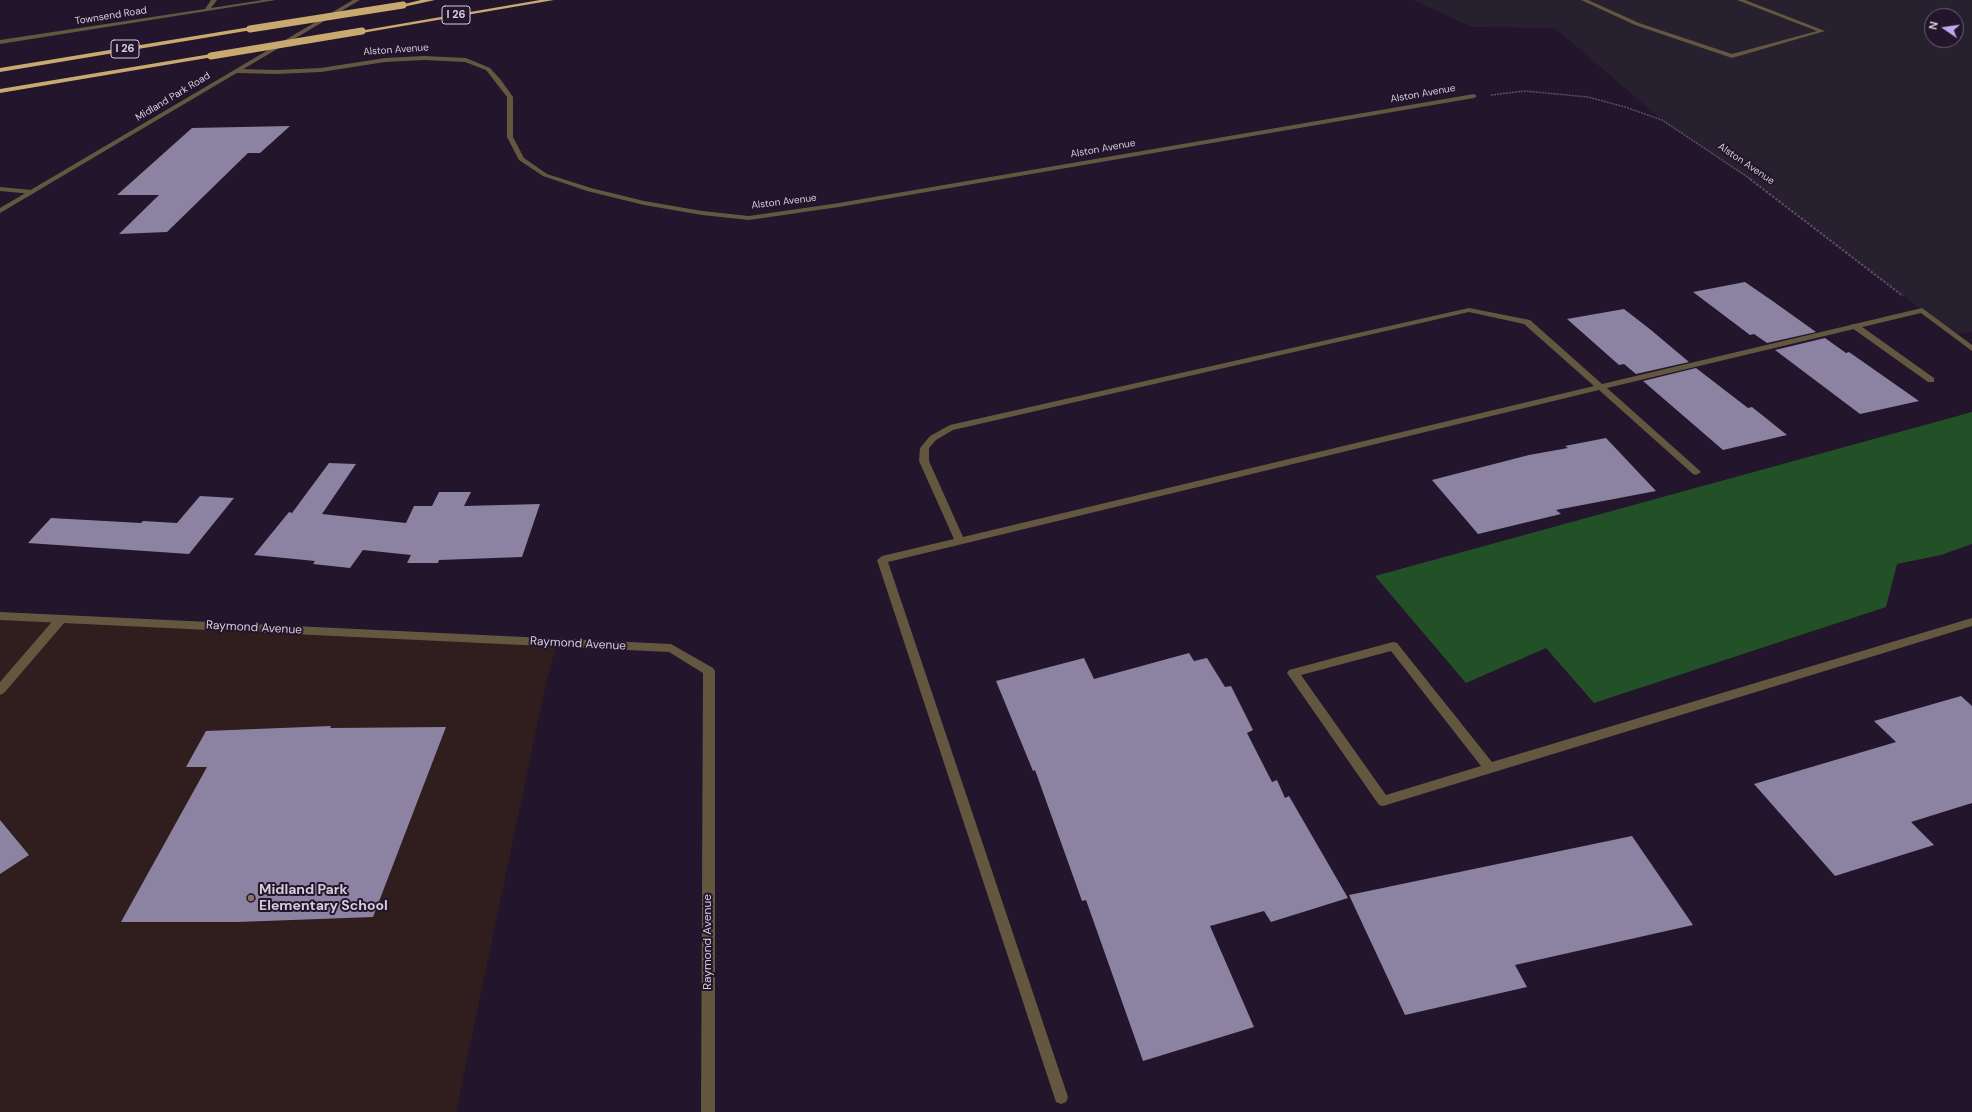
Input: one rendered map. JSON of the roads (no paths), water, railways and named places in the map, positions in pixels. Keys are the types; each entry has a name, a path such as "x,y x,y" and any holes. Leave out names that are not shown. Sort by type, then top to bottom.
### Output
{"highway":[{"name":"I 26","path":"0,70 432,0"},
{"name":"I 26","path":"0,91 551,0"}],"street":[{"path":"207,10 214,0"},
{"name":"Townsend Road","path":"0,42 273,0"},
{"name":"Midland Park Road","path":"0,211 357,0"},
{"path":"1584,0 1637,24 1732,56 1822,31 1740,0"},
{"name":"Alston Avenue","path":"237,71 277,72 321,70 385,60 424,58 466,60 488,69 499,81 510,98 510,137 521,159 544,175 589,190 644,203 702,213 749,218 839,206 1474,96"},
{"path":"0,188 32,192"},
{"path":"960,541 924,460 925,448 933,438 950,428 1469,310 1527,322 1696,472"},
{"path":"1061,1097 882,560 1922,310 1972,349"},
{"path":"1855,326 1931,380"},
{"name":"Raymond Avenue","path":"0,616 671,648 709,671 708,1112"},
{"path":"0,690 61,619"},
{"path":"1490,768 1393,646 1293,673 1383,801 1972,622"}],"place":[{"name":"Midland Park Elementary School","path":"251,898"}]}
